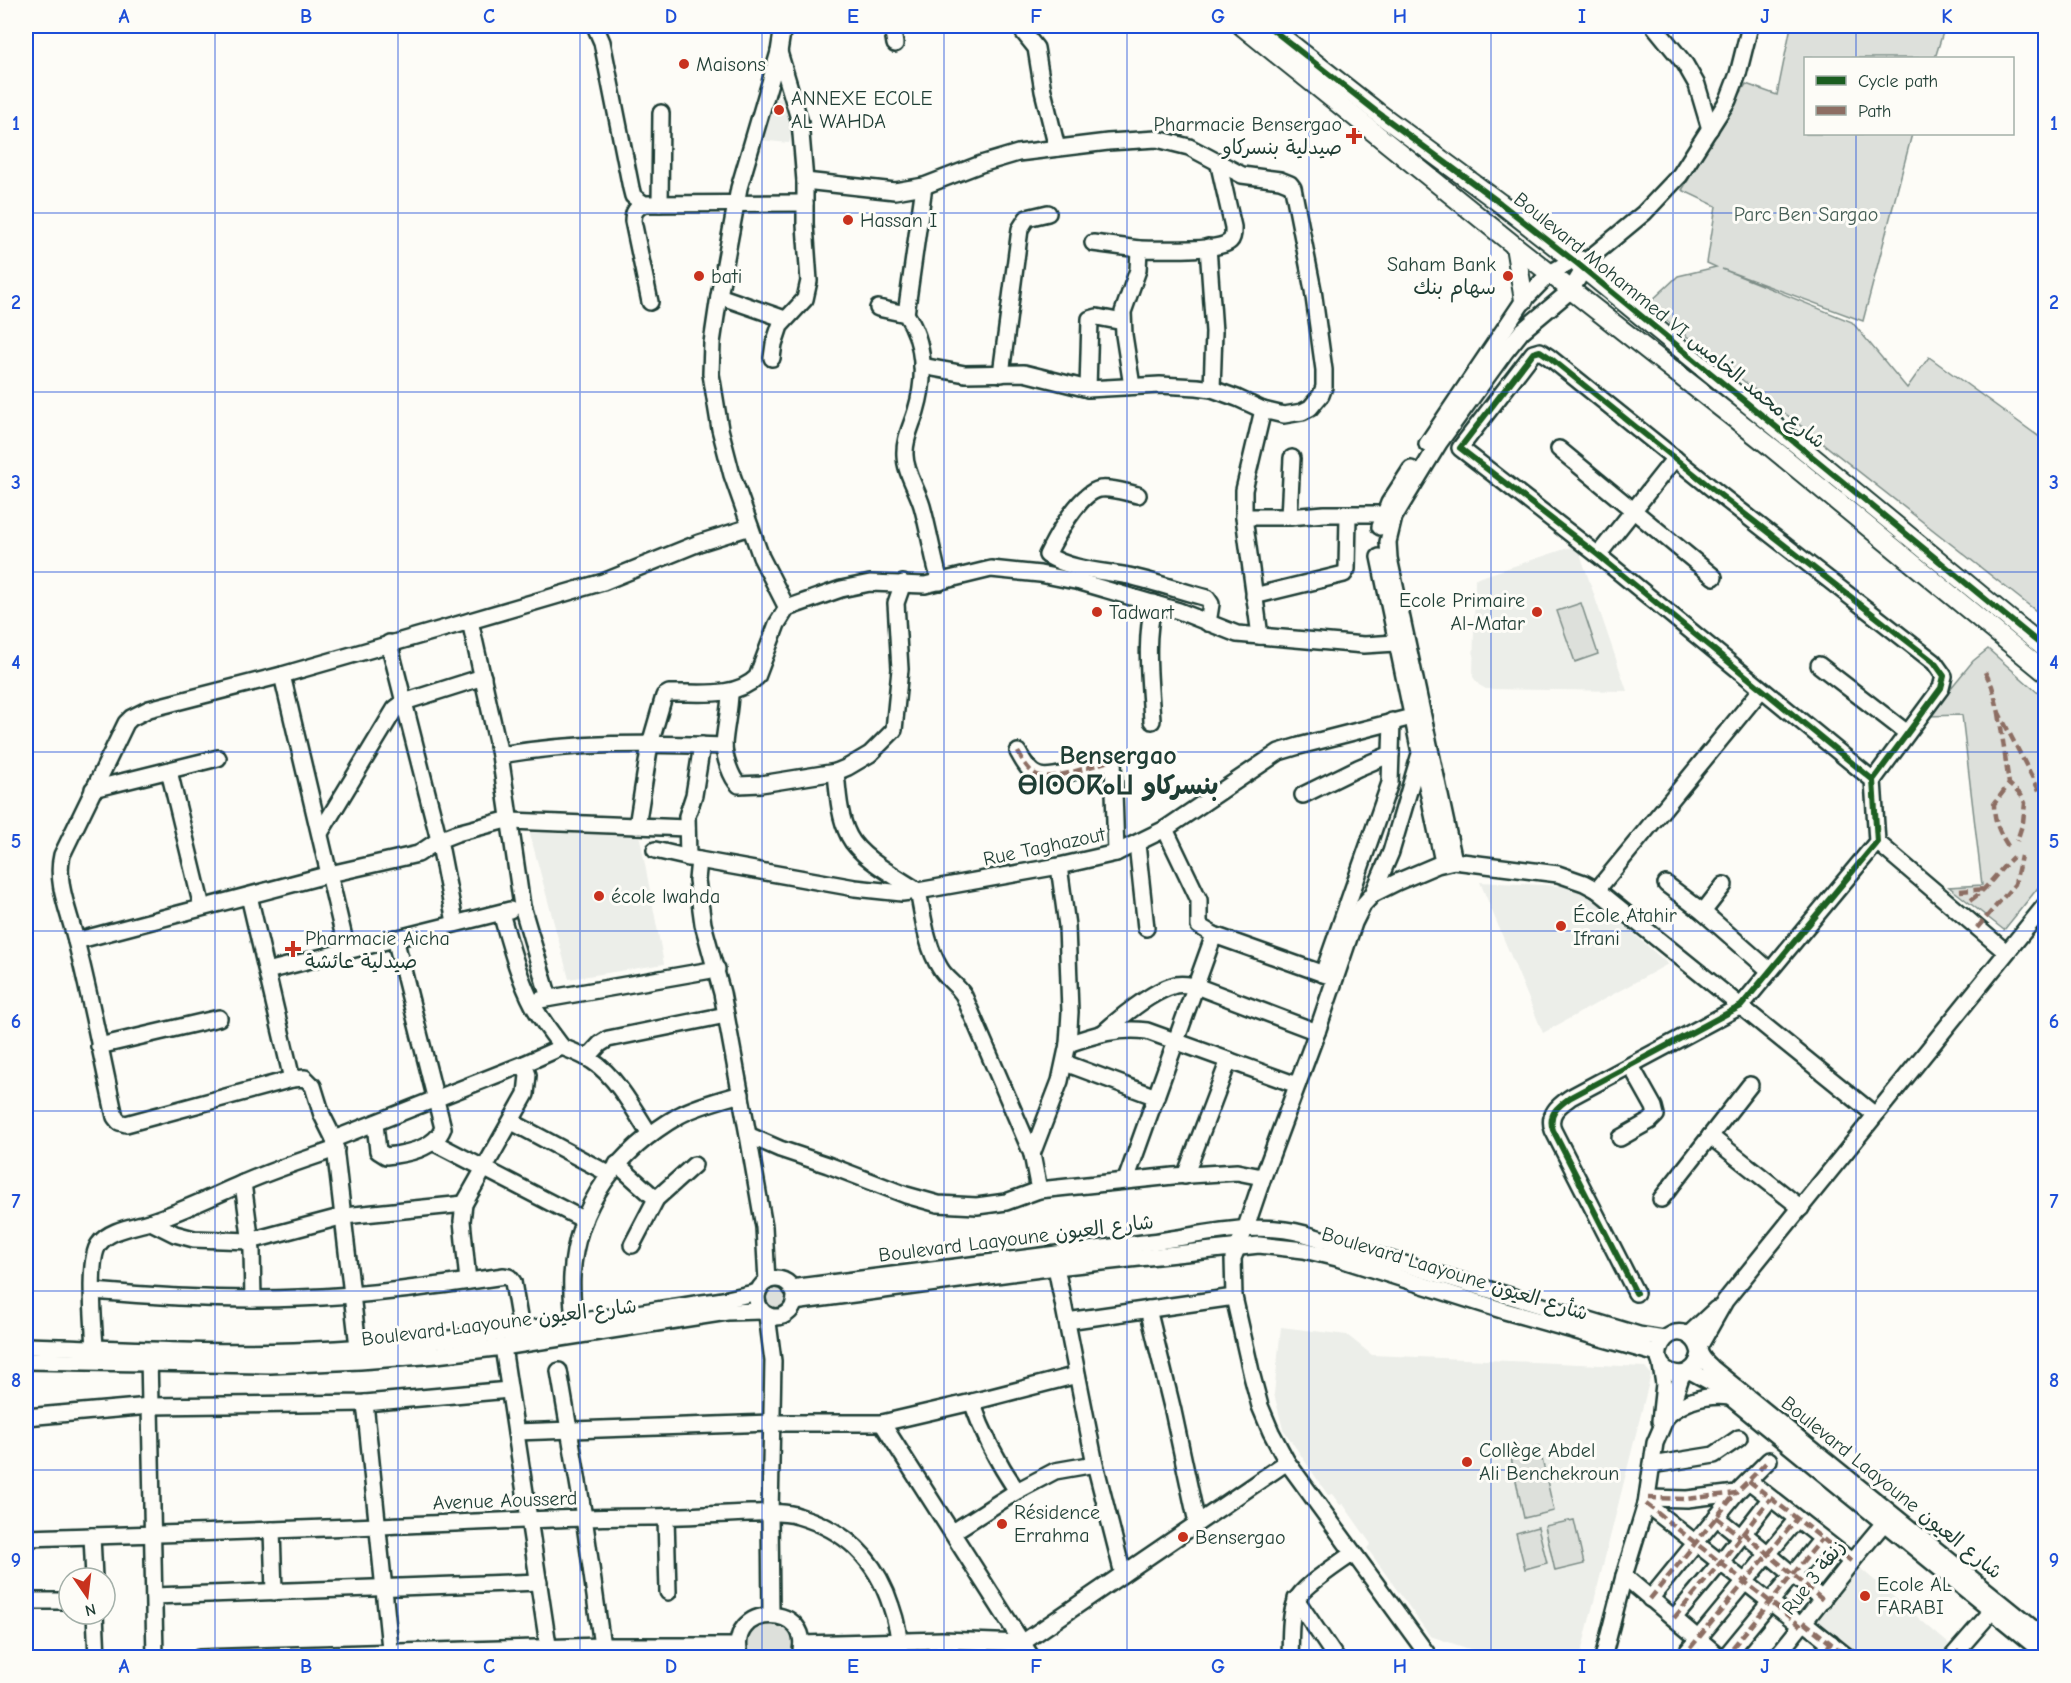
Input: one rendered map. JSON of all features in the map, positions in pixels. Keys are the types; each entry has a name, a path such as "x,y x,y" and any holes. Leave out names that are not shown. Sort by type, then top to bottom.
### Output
{"main road":[{"name":"Boulevard Mohammed VI شارع محمد الخامس","path":"1242,26 1515,246 1771,447 2046,672"},
{"name":"Boulevard Mohammed VI شارع محمد الخامس","path":"1268,26 1377,112 1582,263 2046,649"},
{"path":"1515,246 1524,300"}],"street":[{"path":"595,26 602,42 633,196 644,204"},
{"path":"783,26 779,52 748,153 736,204 719,296 711,374 715,404 732,475 761,557 787,608"},
{"path":"892,26 895,44"},
{"path":"1023,26 1024,33 1036,48 1043,91 1057,148"},
{"path":"1654,26 1684,64 1697,85 1710,129"},
{"path":"1448,862 1420,754 1379,555 1378,541 1384,514 1437,426 1524,300 1550,273 1582,263 1668,190 1728,100 1750,26"},
{"path":"772,358 780,326 805,299 809,281 800,122 779,52"},
{"path":"660,204 661,113"},
{"path":"805,181 895,191 924,186 1008,156 1057,148 1157,139 1189,147 1242,175 1280,180 1290,184 1293,188 1313,290 1324,370 1324,387 1321,395 1310,408 1302,412 1284,415 1263,410 1212,389 1180,385 1088,389 1024,373 965,374 922,366"},
{"path":"1093,243 1139,249 1182,250 1224,244 1231,240 1233,234 1218,161"},
{"path":"924,186 906,314 914,326 919,341 922,366 921,391 905,444 905,456 906,467 922,507 940,582"},
{"path":"650,302 633,221 633,214 644,204 805,203"},
{"path":"1001,374 1020,229 1028,218 1048,213"},
{"path":"1208,247 1214,332 1212,389"},
{"path":"1132,386 1123,322 1126,299 1138,270 1139,249"},
{"path":"1448,862 1388,542 1394,517 1444,435 1522,332 1571,290 1582,263"},
{"path":"719,296 785,319"},
{"path":"878,308 906,314"},
{"path":"1088,389 1090,319 1097,317 1123,322"},
{"path":"1460,448 1522,365 1533,353 1540,351 1942,670 1944,676 1944,684 1873,780 1877,842 1741,1006 1571,1097 1552,1113 1550,1121 1553,1130 1636,1293"},
{"path":"1260,636 1244,516 1244,490 1263,410"},
{"path":"1444,435 1598,555 1873,780"},
{"path":"1559,449 1714,577"},
{"path":"1289,517 1292,458"},
{"path":"1598,555 1675,458"},
{"path":"1040,574 1047,555 1066,522 1089,494 1104,489 1138,495"},
{"path":"1244,516 1384,514"},
{"path":"1254,596 1344,574 1347,569 1348,515"},
{"path":"359,1354 335,1144 322,1115 313,1086 305,1078 292,1079 126,1124 115,1117 62,888 60,863 93,789 126,723 149,709 282,675 603,582 699,543 750,527"},
{"path":"1047,555 1064,563 1102,573 1129,576 1207,598 1211,604 1208,623"},
{"path":"637,826 650,744 665,694 730,692 751,683 757,677 777,624 787,608 854,586 870,583 925,585 991,569 1040,574 1080,582 1154,603 1237,634 1364,645 1396,643"},
{"path":"730,692 730,710 724,746 733,777 739,785 761,784 836,772 870,754 894,730 900,669 896,603 903,583"},
{"path":"1152,721 1148,637 1154,603"},
{"path":"470,621 500,754 522,906 549,998"},
{"path":"389,643 439,840 455,922"},
{"path":"1819,665 1907,733"},
{"path":"282,675 347,950"},
{"path":"320,833 395,709 404,702 483,677"},
{"path":"1597,890 1761,690"},
{"name":"Rue Taghazout","path":"655,850 855,888 918,891 1059,866 1116,853 1165,830 1279,752 1412,717"},
{"path":"1392,721 1390,783 1359,866 1329,976 1317,1032 1233,1258 1234,1297 1260,1406 1287,1462 1430,1658"},
{"path":"500,754 548,748 650,744 724,746"},
{"path":"702,745 687,816 687,828 694,859 703,924 717,969 726,1015 764,1227 778,1289 791,1309 770,1314"},
{"path":"1018,752 1030,770 1040,776 1056,775 1113,760 1116,853"},
{"path":"1303,795 1391,754"},
{"path":"1329,976 1363,905 1373,894 1391,852 1420,754"},
{"path":"93,789 218,758"},
{"path":"169,771 202,907"},
{"path":"836,772 842,816 849,837 874,862 918,891 927,932 939,968 964,996 1032,1154 1040,1190"},
{"path":"76,941 330,874 418,854 439,840 457,833 510,820 687,828"},
{"path":"1165,830 1199,900 1199,926 1214,935 1329,976"},
{"path":"1877,842 2006,952"},
{"path":"1137,844 1146,928"},
{"path":"1373,894 1448,862 1558,874 1584,883 1597,890 1875,1115"},
{"path":"1032,1154 1065,1063 1068,1044 1070,1012 1068,945 1059,866"},
{"path":"1666,884 1769,970"},
{"path":"1702,912 1724,885"},
{"path":"249,896 292,1079"},
{"path":"1604,1658 1624,1576 1647,1501 1664,1384 1660,1346 1664,1339 1673,1334 1688,1335 1725,1301 2046,904"},
{"path":"267,971 522,906"},
{"path":"501,913 515,962 543,1021 562,1047 593,1062 608,1076 633,1107 650,1135"},
{"path":"1126,1180 1214,935"},
{"path":"375,1124 378,1151 386,1156 425,1147 440,1135 443,1128 395,938"},
{"path":"532,1002 717,969"},
{"path":"1103,1032 1125,1014 1173,985 1184,984 1196,986 1317,1032"},
{"path":"587,1059 600,1044 608,1039 726,1015"},
{"path":"99,1046 219,1018"},
{"path":"1068,1044 1103,1032 1133,1029 1147,1031 1298,1085"},
{"path":"95,1348 94,1263 100,1242 108,1236 200,1204 375,1124 562,1047"},
{"path":"1185,1176 1229,1060"},
{"path":"1065,1063 1156,1097"},
{"path":"468,1281 462,1221 464,1204 526,1094 528,1075 524,1064"},
{"path":"1620,1138 1652,1120 1656,1115 1654,1107 1631,1066"},
{"path":"1661,1199 1750,1085"},
{"path":"574,1322 572,1276 584,1220 613,1169 650,1135 681,1115 709,1103 741,1094"},
{"path":"512,1122 613,1169 656,1199"},
{"path":"748,1135 906,1196 938,1204 977,1206 1006,1202 1040,1190 1126,1180 1238,1172 1257,1176 1262,1180"},
{"path":"1710,1136 1801,1208"},
{"path":"433,1142 584,1220"},
{"path":"632,1245 656,1199 694,1165"},
{"path":"243,1183 250,1241 253,1299"},
{"path":"151,1222 175,1234 194,1239 250,1241 344,1216 464,1204"},
{"name":"Boulevard Laayoune شارع العيون","path":"1055,1261 1246,1227"},
{"name":"Boulevard Laayoune شأرع العيون","path":"1246,1227 1288,1229 1639,1335 1664,1339"},
{"name":"Boulevard Laayoune شأرع العيون","path":"1237,1247 1259,1245 1305,1250 1660,1359"},
{"name":"Boulevard Laayoune شارع العيون","path":"26,1346 95,1348 149,1356 270,1365 723,1300 778,1289 1055,1261 1237,1247"},
{"path":"1055,1261 1095,1464 1123,1574"},
{"path":"93,1291 169,1297 253,1299 354,1295 509,1277 513,1282 521,1329"},
{"path":"771,1614 773,1360 770,1314 757,1302 778,1289"},
{"path":"1067,1321 1234,1297"},
{"path":"1658,1432 1686,1373 1697,1364 1700,1350 1725,1301"},
{"path":"1148,1309 1197,1523"},
{"name":"Boulevard Laayoune شارع العيون","path":"359,1354 436,1355 503,1347 727,1312 770,1314"},
{"path":"1688,1335 1700,1350"},
{"path":"503,1347 550,1653"},
{"name":"Boulevard Laayoune شارع العيون","path":"1700,1350 1712,1368 2046,1639"},
{"path":"149,1356 155,1658"},
{"name":"Boulevard Laayoune شارع العيون","path":"26,1361 149,1356"},
{"path":"1660,1359 1667,1371 1686,1373"},
{"path":"559,1371 584,1517 602,1646"},
{"name":"Boulevard Laayoune شارع العيون","path":"1686,1373 1708,1379 2046,1655"},
{"path":"516,1432 882,1423 1077,1374"},
{"path":"26,1417 150,1406 365,1403 509,1390"},
{"path":"1668,1415 1682,1404 1697,1398 1730,1397"},
{"path":"972,1402 981,1431 990,1449 1017,1491"},
{"path":"365,1403 391,1654"},
{"path":"882,1423 1032,1658"},
{"path":"1652,1464 1714,1455 1739,1438"},
{"path":"1650,1599 1736,1493 1769,1460"},
{"path":"199,1658 550,1653 602,1646 740,1652 740,1636 744,1627 752,1620 771,1614 788,1620 800,1635 801,1651 900,1641 1022,1642 1287,1462"},
{"path":"953,1532 1017,1491 1055,1471 1095,1464"},
{"path":"1749,1481 1851,1562"},
{"path":"1647,1501 1704,1498 1736,1493"},
{"path":"1674,1618 1770,1499"},
{"path":"1647,1501 1745,1582 1849,1658"},
{"name":"Avenue Aousserd","path":"26,1538 584,1517 770,1513 796,1515 822,1524 846,1539 869,1561 884,1584 900,1641 899,1658"},
{"path":"666,1517 668,1592"},
{"path":"1716,1517 1769,1555 1822,1600"},
{"path":"1682,1658 1797,1520"},
{"name":"Rue 3 زنقة","path":"1777,1657 1884,1523"},
{"path":"272,1530 274,1592"},
{"path":"92,1536 93,1566"},
{"path":"1624,1576 1723,1658 1822,1539"},
{"path":"1290,1658 1296,1599 1304,1590 1353,1553"},
{"path":"154,1596 539,1582"},
{"path":"1296,1599 1336,1658"},
{"path":"26,1602 57,1601"},
{"path":"1958,1655 1992,1611"},
{"path":"96,1626 97,1658"},
{"path":"987,1658 989,1642"},
{"path":"1819,1658 1831,1643"}],"shaded area":[{"name":"ANNEXE ECOLE AL WAHDA","path":"786,96 796,120 789,143 759,140 769,101"},
{"name":"Ecole Primaire Al-Matar","path":"1577,545 1627,691 1486,689 1479,685 1473,677 1475,579"},
{"name":"école lwahda","path":"528,827 638,828 664,964 569,979"},
{"name":"École Atahir Ifrani","path":"1480,882 1580,887 1668,964 1543,1033"},
{"name":"Collège Abdel Ali Benchekroun","path":"1281,1327 1347,1335 1372,1355 1645,1367 1651,1374 1580,1657 1494,1657 1430,1636 1367,1548 1371,1544 1343,1504 1340,1505 1332,1494 1328,1495 1283,1429 1274,1394"},
{"name":"Ecole AL FARABI","path":"1860,1568 1949,1644 1938,1657 1852,1657 1812,1625"}],"green space":[{"name":"Parc Ben Sargao","path":"1791,26 1945,26 1935,57 1804,57 1804,135 1912,135 1863,321 1722,269 1852,322 1907,388 1929,357 2045,441 2045,618 1647,305 1678,276 1716,267 1707,263 1716,206 1682,190 1746,84 1777,95"},
{"path":"1581,603 1598,654 1575,662 1557,611"},
{"path":"1988,649 2045,699 2045,879 2004,930 1949,887 1982,885 1962,715 1928,716 1973,661"},
{"path":"777,1283 788,1287 792,1298 788,1309 777,1313 766,1309 762,1298 766,1287"},
{"path":"1539,1446 1554,1511 1524,1518 1510,1453"},
{"path":"1574,1520 1584,1564 1555,1571 1545,1526"},
{"path":"1538,1527 1547,1563 1525,1569 1516,1533"},
{"path":"776,1621 794,1634 794,1657 749,1657 746,1642 751,1631 756,1627"}],"marked path":[{"path":"1985,672 1992,686 1999,713 2040,792"},
{"path":"1999,713 2009,784 2021,795 2025,803 2023,822 2017,841"},
{"path":"1018,752 1033,772 1047,777 1113,760"},
{"path":"2008,846 1998,826 1994,804 2009,784"},
{"path":"1977,928 2015,884 2021,856"},
{"path":"1971,900 2013,857"},
{"path":"1960,891 1985,889"},
{"path":"1648,1498 1687,1499 1736,1493 1769,1460"},
{"path":"1749,1481 1851,1561"},
{"path":"1650,1599 1736,1493"},
{"path":"1674,1618 1770,1499"},
{"path":"1646,1504 1801,1626"},
{"path":"1716,1517 1741,1537"},
{"path":"1682,1658 1797,1519"},
{"path":"1743,1533 1823,1600"},
{"path":"1724,1658 1822,1539"},
{"path":"1804,1622 1849,1658"},
{"path":"1819,1658 1831,1643"},
{"path":"1957,1651 1966,1658"}],"cycle path":[{"path":"1268,26 1377,112 1578,264 2046,649"},
{"path":"1636,1293 1553,1130 1553,1114 1571,1097 1741,1006 1877,842 1873,780 1941,688 1944,676 1934,662 1719,494 1549,357 1540,351 1533,353 1460,448 1598,555 1873,780"}],"place":[{"name":"Maisons","path":"684,64"},
{"name":"ANNEXE ECOLE AL WAHDA","path":"779,110"},
{"name":"Pharmacie Bensergao صيدلية بنسركاو","path":"1354,136"},
{"name":"Hassan I","path":"848,220"},
{"name":"bati","path":"699,276"},
{"name":"Saham Bank سهام بنك","path":"1508,276"},
{"name":"Tadwart","path":"1097,612"},
{"name":"Ecole Primaire Al-Matar","path":"1537,612"},
{"name":"école lwahda","path":"599,896"},
{"name":"École Atahir Ifrani","path":"1561,926"},
{"name":"Pharmacie Aicha صيدلية عائشة","path":"293,949"},
{"name":"Collège Abdel Ali Benchekroun","path":"1467,1462"},
{"name":"Résidence Errahma","path":"1002,1524"},
{"name":"Bensergao","path":"1183,1537"},
{"name":"Ecole AL FARABI","path":"1865,1596"}],"district":[{"name":"Bensergao ⴱⵏⵙⵔⴽⴰⵡ بنسركاو","path":"1118,770"}]}
